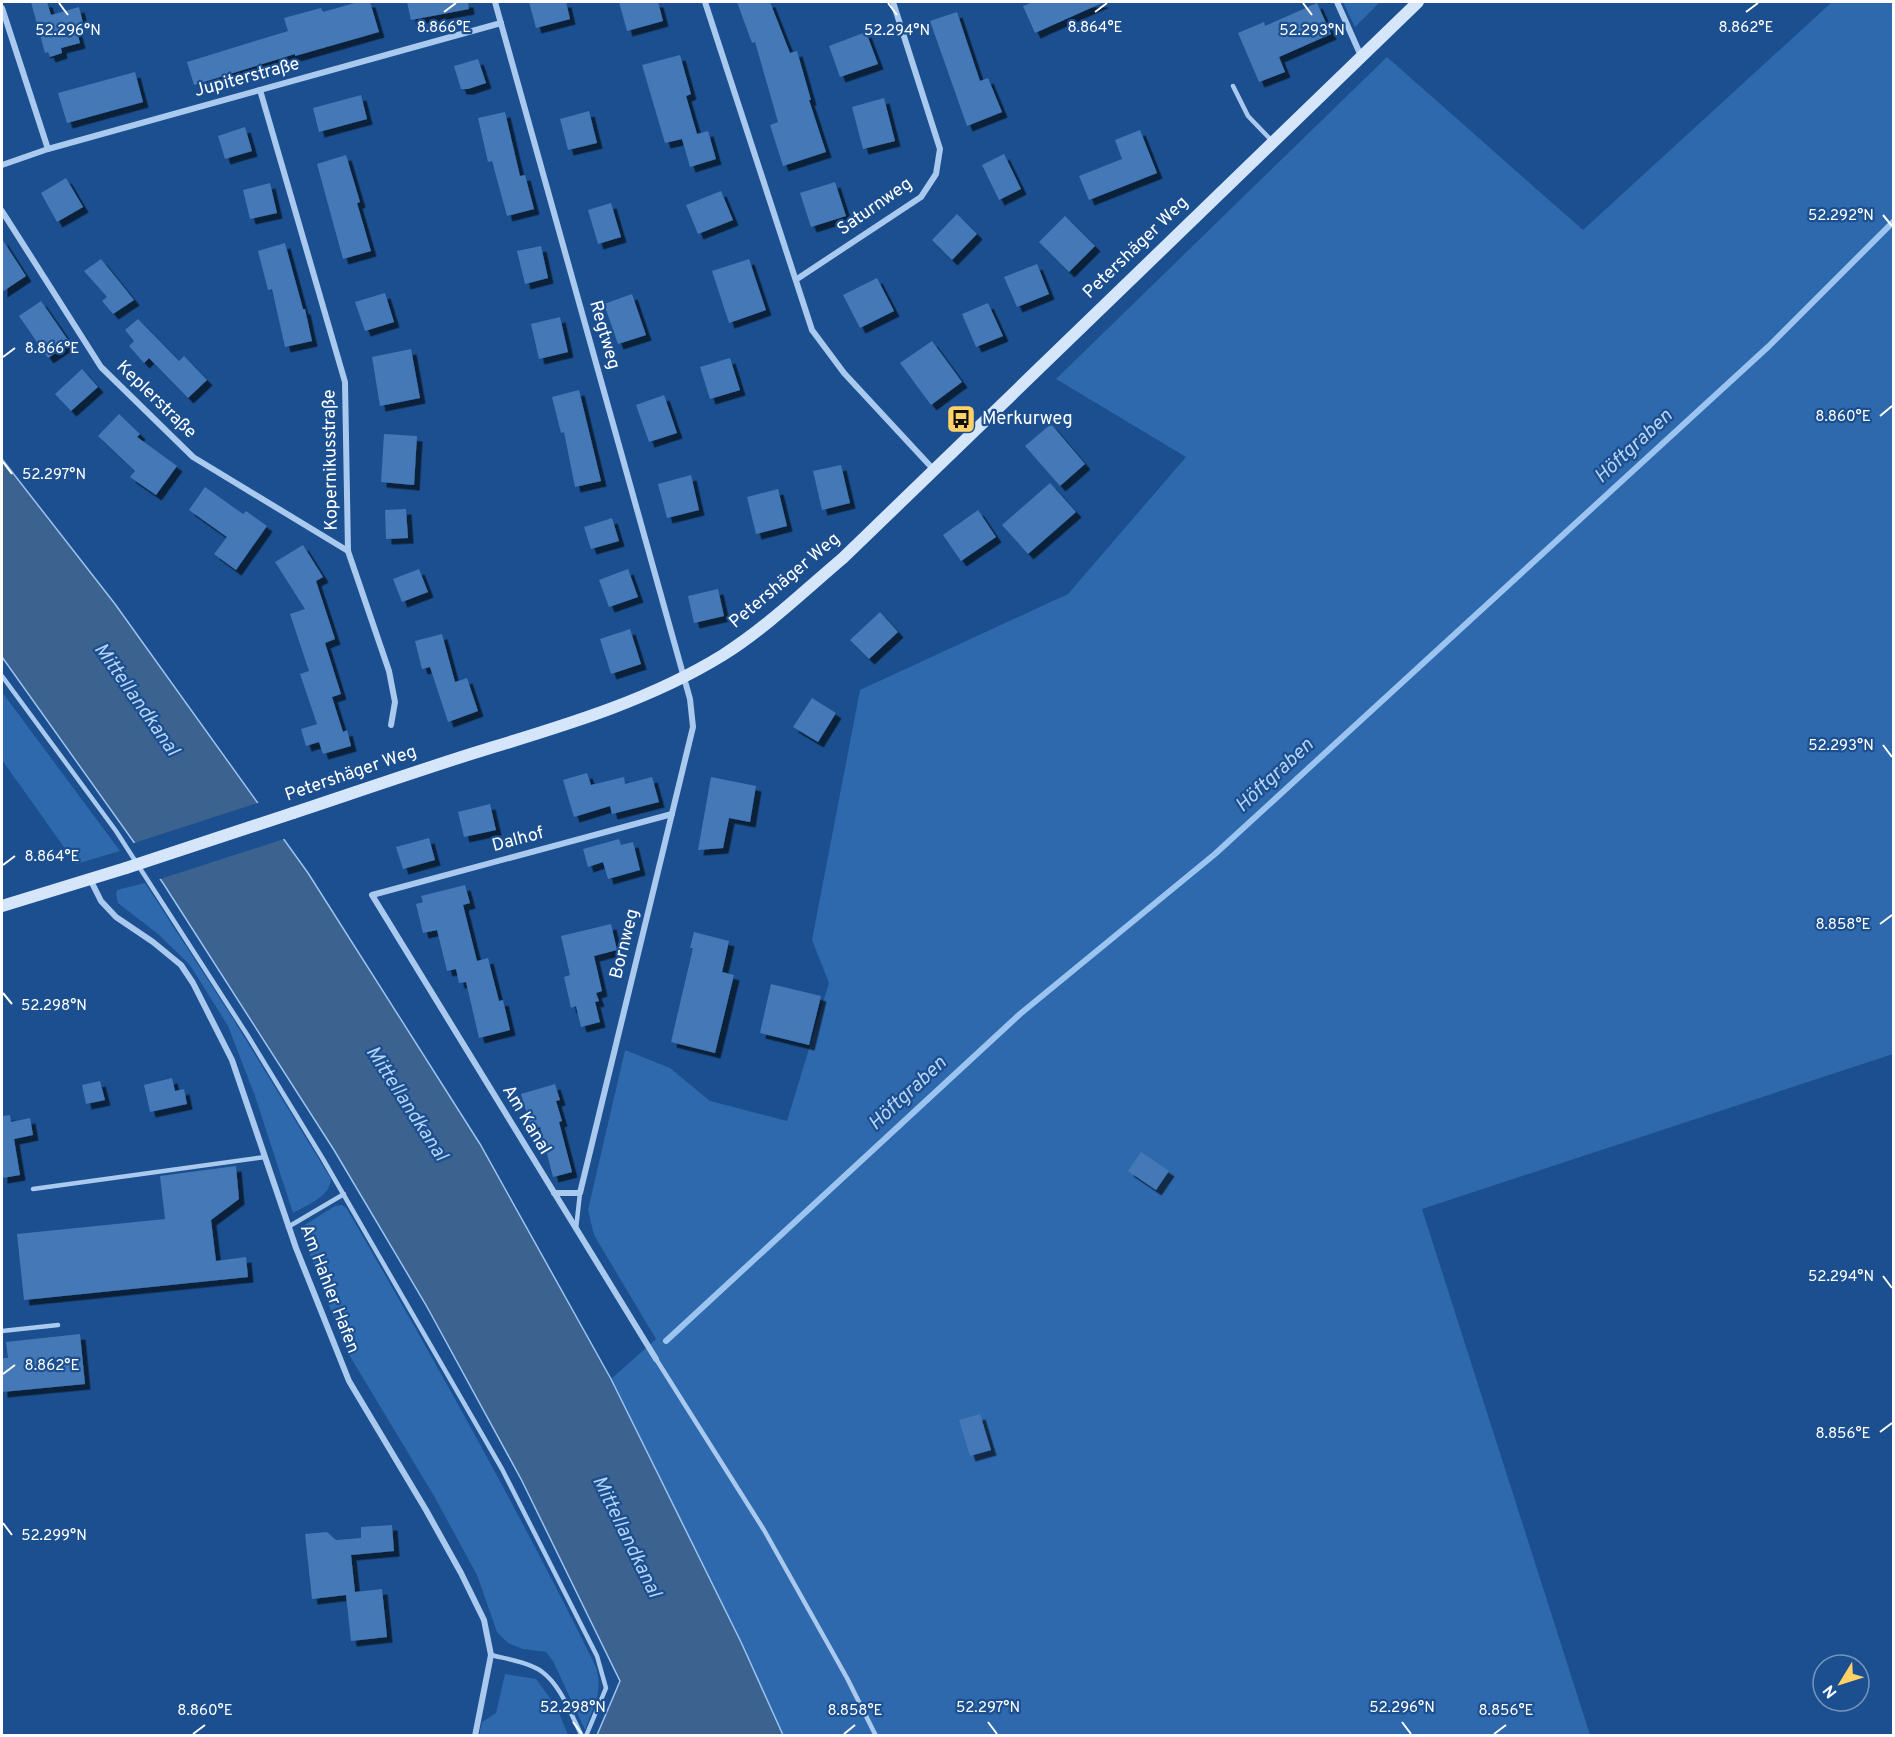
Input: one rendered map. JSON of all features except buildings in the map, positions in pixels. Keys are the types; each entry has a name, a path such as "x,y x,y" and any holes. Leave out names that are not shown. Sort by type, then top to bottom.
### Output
{"street":[{"name":"Regtweg","path":"495,2 684,676"},
{"path":"705,2 812,330 844,373 934,470"},
{"name":"Saturnweg","path":"797,279 921,196 936,174 940,149 893,2"},
{"path":"1337,2 1361,56"},
{"name":"Petershäger Weg","path":"2,906 574,722 632,700 684,676 723,654 769,622 843,558 1418,2"},
{"path":"2,8 48,148"},
{"name":"Jupiterstraße","path":"2,165 48,148 501,23"},
{"name":"Kopernikusstraße","path":"260,90 345,381 348,551 389,671 395,702 391,725"},
{"name":"Keplerstraße","path":"2,211 101,367 117,384 193,457 348,551"},
{"name":"Bornweg","path":"580,1192 693,727 690,699 684,676"},
{"name":"Dalhof","path":"372,895 672,814"},
{"name":"Am Hahler Hafen","path":"90,879 101,901 116,917 153,942 181,965 193,984 232,1060 288,1227 349,1381 461,1573 484,1620 490,1655 475,1736"},
{"name":"Am Kanal","path":"372,895 656,1359"},
{"path":"554,1193 580,1192"}],"lane":[{"path":"1233,86 1248,116 1272,141"},
{"path":"2,676 116,831 248,1036 344,1194 502,1469 597,1656 606,1688 584,1736"},
{"path":"33,1189 265,1157"},
{"path":"576,1229 580,1192"},
{"path":"288,1227 344,1194"},
{"path":"2,1331 58,1325"},
{"path":"656,1359 764,1530 876,1736"},
{"path":"490,1655 523,1663 540,1670 554,1683 584,1736"}],"shaded area":[{"path":"1343,2 1380,2 1355,27"},
{"path":"1832,2 1893,2 1893,1054 1422,1209 1590,1735 783,1735 741,1642 611,1379 656,1339 594,1235 588,1210 625,1050 670,1068 710,1101 787,1121 829,983 812,940 860,690 1068,594 1186,457 1056,379 1387,57 1583,230"},
{"path":"2,692 120,851 76,864 2,760"},
{"path":"145,883 232,1017 331,1179 327,1191 322,1196 293,1213 255,1096 228,1026 190,965 158,934 118,903 117,890"},
{"path":"342,1205 347,1209 475,1436 596,1667 598,1692 585,1730 553,1661 546,1652 523,1649 508,1643 497,1632 477,1575 434,1496 345,1348 300,1228 335,1206"},
{"path":"505,1674 536,1679 557,1708 568,1735 479,1735 482,1722 496,1713"}],"water":[{"name":"Mittellandkanal","path":"2,459 115,604 308,873 480,1144 611,1379 741,1642 783,1735 597,1735 620,1681 521,1479 426,1305 334,1150 163,883 2,657"}],"pier":[{"path":"261,802 287,838 157,880 131,844"}],"waterway":[{"name":"Höftgraben","path":"666,1341 1020,1014 1215,854 1769,346 1894,221"}],"place":[{"name":"Merkurweg","path":"961,419"}]}
